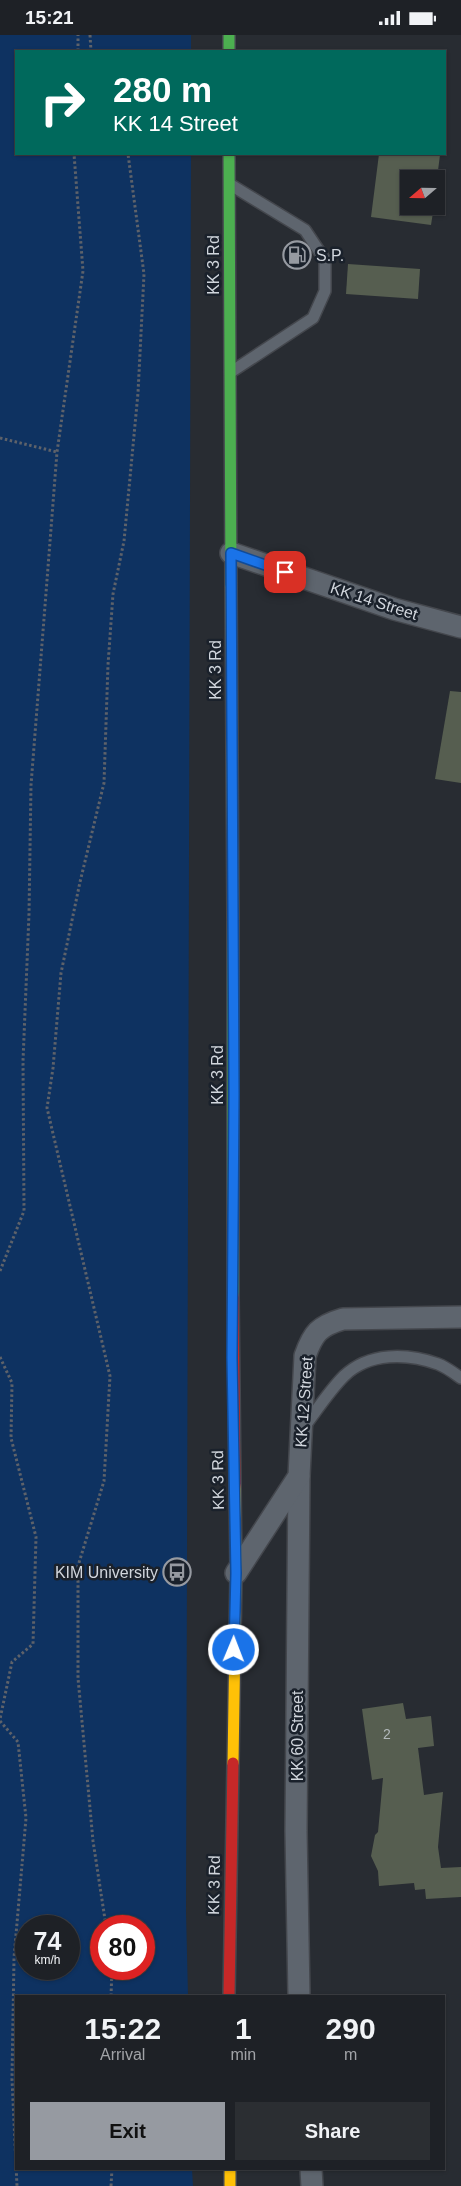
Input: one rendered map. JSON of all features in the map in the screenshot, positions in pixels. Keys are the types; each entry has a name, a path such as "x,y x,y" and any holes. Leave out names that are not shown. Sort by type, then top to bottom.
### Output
{"highway":[{"path":"229,35 229,50"},
{"name":"KK 3 Rd","path":"229,155 234,1085 232,1358 236,1573 229,1995"},
{"path":"230,2170 230,2186"}],"street":[{"name":"KK 14 Street","path":"231,553 394,609 461,627"},
{"name":"KK 12 Street","path":"299,1476 305,1356 311,1340 325,1325 342,1319 461,1317"},
{"path":"236,1573 299,1476"},
{"name":"KK 60 Street","path":"299,1476 296,1831 299,1995"},
{"path":"311,2170 312,2186"}],"lane":[{"path":"229,184 305,230 325,260 325,291 313,318 230,373"},
{"path":"301,1430 345,1376 363,1362 386,1356 412,1358 439,1365 461,1378"}],"path":[{"path":"78,35 78,50"},
{"path":"90,35 91,50"},
{"path":"0,1271 24,1211 23,1061 30,914 31,785 57,452 83,271 74,155"},
{"path":"104,1915 93,1841 78,1678 78,1566 104,1481 110,1377 47,1107 53,1068 61,973 80,882 104,783 108,665 113,593 124,541 138,393 144,274 128,155"},
{"path":"0,438 57,452"},
{"path":"0,1357 12,1383 11,1438 36,1537 33,1643 12,1662 0,1720 18,1742 26,1818 14,1958 12,2079 15,2143"},
{"path":"112,1980 112,1995"},
{"path":"16,2170 17,2186"},
{"path":"111,2186 112,2170"}],"shaded area":[{"path":"0,35 191,35 191,50 15,50 15,155 191,155 186,1912 188,1995 15,1995 15,2170 192,2170 193,2186 0,2186"}],"building":[{"path":"379,155 440,155 438,170 400,170 400,215 433,215 431,225 371,217"},
{"path":"348,264 420,269 418,299 346,294"},
{"path":"450,691 461,692 461,783 435,779"},
{"path":"403,1703 406,1719 431,1716 434,1746 418,1748 424,1795 443,1792 438,1847 441,1868 461,1867 461,1897 426,1899 425,1889 415,1890 414,1883 379,1886 378,1871 371,1856 375,1835 378,1832 383,1778 372,1780 362,1709"}],"traffic: fast":[{"path":"229,35 229,50"},
{"path":"229,155 231,587"},
{"path":"233,918 233,1295"}],"traffic: slow":[{"path":"231,587 233,918"},
{"path":"233,1763 236,1573 235,1486"},
{"path":"230,2170 230,2186"}],"traffic: jam":[{"path":"233,1295 235,1486"},
{"path":"229,1995 233,1763"}],"place":[{"name":"S.P.","path":"297,255"},
{"name":"KIM University","path":"177,1572"}],"route":[{"path":"234,1650 236,1573 232,1358 234,1094 231,553 285,572"}]}
